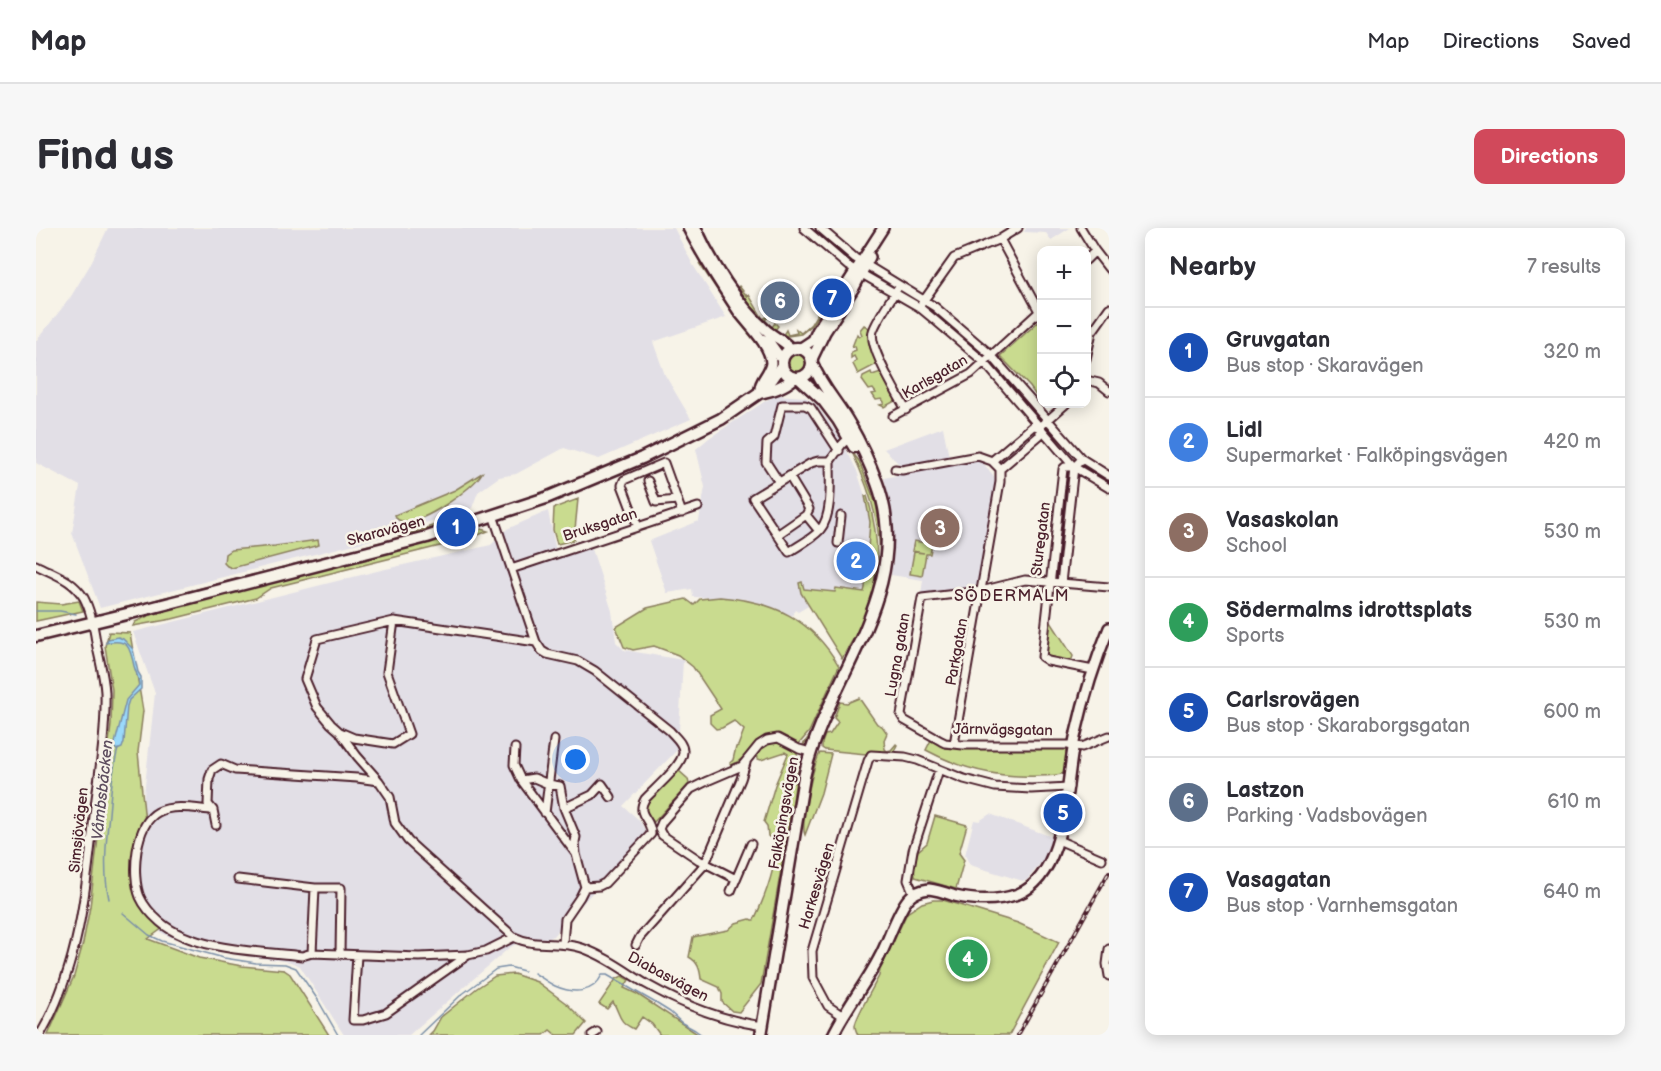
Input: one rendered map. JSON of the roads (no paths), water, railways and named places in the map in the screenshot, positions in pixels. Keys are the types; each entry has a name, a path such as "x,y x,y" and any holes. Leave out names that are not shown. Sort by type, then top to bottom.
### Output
{"main road":[{"path":"688,228 713,271 770,356 768,374 761,382 764,392"},
{"path":"696,228 704,245 742,303 763,328 771,335 808,352 803,371"},
{"path":"796,348 803,340 817,331 864,263 883,228"},
{"path":"803,371 858,272"},
{"path":"760,338 769,342 782,362 783,369 803,371"},
{"name":"Skaravägen","path":"764,392 785,353 796,348"},
{"name":"Skaravägen","path":"36,636 427,537 546,498 642,458 721,419 773,386 803,371"},
{"name":"Falköpingsvägen","path":"803,371 842,412 853,441"},
{"name":"Falköpingsvägen","path":"762,1031 810,752 828,706 869,622 877,601 887,551 886,516 878,484 853,441 803,371"},
{"path":"833,1035 879,960 903,907 914,894 929,890 985,900 1001,898 1016,895 1032,886 1043,874 1058,840 1079,718 1093,670 1109,628"}],"street":[{"path":"804,228 858,272 919,307 984,362 1074,467 1109,489"},
{"path":"812,236 818,228 864,263 924,299 991,356 1082,459 1109,476"},
{"path":"919,307 954,258 1000,239 1018,228"},
{"path":"1081,228 1109,269"},
{"path":"1000,239 1037,305"},
{"path":"1091,255 1095,251"},
{"path":"899,284 874,329 872,340 906,410"},
{"path":"1087,354 1092,332 1109,308"},
{"name":"Karlsgatan","path":"892,416 971,374 1037,316"},
{"path":"1091,381 1099,383 1109,390"},
{"path":"779,482 766,462 767,443 774,437 782,405 805,405 811,408 839,451"},
{"path":"895,469 902,470 978,456 992,461 999,469 1040,435 1040,427 1062,408"},
{"path":"992,461 1033,426 1040,427"},
{"path":"830,461 818,461 753,498 789,552 819,531 823,525 829,507 830,461 839,451 841,444 853,441"},
{"name":"Sturegatan","path":"1061,583 1074,467 1082,459"},
{"path":"638,527 622,485 624,480 664,463 682,513"},
{"name":"Sturegatan","path":"1074,467 1063,469 1042,654 1043,659 1048,661 1093,670"},
{"name":"Parkgatan","path":"954,744 1000,482 999,469"},
{"path":"777,535 806,515 809,509 789,476"},
{"path":"648,481 656,502 677,500"},
{"name":"Bruksgatan","path":"511,569 698,507"},
{"path":"493,515 536,642 542,651 578,661 595,671 644,709 680,742 683,752 681,760 645,799 641,805 641,811 656,830 705,864 736,879"},
{"path":"806,515 819,531"},
{"path":"838,543 841,516"},
{"name":"Simsjövägen","path":"36,565 69,581 85,600 92,622 105,689 103,738 87,883 81,917 74,950 61,990 40,1035"},
{"path":"981,591 1025,580 1109,587"},
{"name":"Lugna gatan","path":"901,717 922,598 981,591"},
{"path":"213,810 187,808 166,810 152,816 141,831 136,869 140,898 161,923 178,933 230,949 302,956 312,953 419,957 468,955 486,951 514,937 408,841 395,823 390,797 340,732 317,707 305,679 317,639 394,621 536,642"},
{"path":"340,732 354,738 393,744 409,734 387,672 394,621"},
{"name":"Järnvägsgatan","path":"901,717 940,741 954,744 1074,745 1082,747 1109,736"},
{"path":"636,945 640,937 705,864 746,763 759,745 774,738 810,752"},
{"path":"545,813 554,740"},
{"path":"515,748 514,765 521,780 576,854"},
{"name":"Harkesvägen","path":"843,1016 828,1006 814,980 812,951 868,761 871,755 906,757 939,770"},
{"path":"585,887 605,884 691,789 746,763"},
{"path":"216,825 213,810 208,804 209,779 212,770 221,764 235,770 379,781"},
{"path":"914,894 908,880 913,850 939,770 994,787 1068,788"},
{"path":"521,780 534,778 560,786 564,808 576,837 576,854 585,887 565,919 563,943"},
{"path":"564,808 592,795 602,784 611,797"},
{"path":"1058,840 1102,859"},
{"path":"731,891 751,844"},
{"path":"238,879 315,888 341,888 340,954"},
{"path":"312,953 315,888"},
{"name":"Diabasvägen","path":"514,937 530,943 563,943 583,948 698,1009 762,1031"},
{"path":"1109,949 1107,964 1109,976"},
{"path":"357,955 353,1020 363,1020 386,1013 468,955"}],"water":[{"path":"118,637 133,649 141,677 141,689 129,700 124,742 122,748 117,750 114,747 126,700 139,685 127,646 119,642 106,643 108,639"}],"waterway":[{"path":"36,611 76,614"},
{"name":"Våmbsbäcken","path":"109,899 106,878 106,846 112,781 118,749"},
{"name":"Våmbsbäcken","path":"123,913 149,935 162,941 224,958 256,963 285,964 296,968 338,1035"},
{"name":"Våmbsbäcken","path":"419,1035 461,995 496,969 509,967 524,971"},
{"path":"534,973 555,986 575,991 588,989 602,975 607,975 670,1012 682,1023 702,1035"}],"railway":[{"path":"1018,1035 1109,872"}],"place":[{"name":"Vasagatan","path":"832,298"},
{"name":"Lastzon","path":"780,301"},
{"name":"Gruvgatan","path":"456,527"},
{"name":"Vasaskolan","path":"940,528"},
{"name":"Lidl","path":"856,561"},
{"name":"Carlsrovägen","path":"1063,813"},
{"name":"Södermalms idrottsplats","path":"968,959"}],"district":[{"name":"SÖDERMALM","path":"1012,596"}]}
